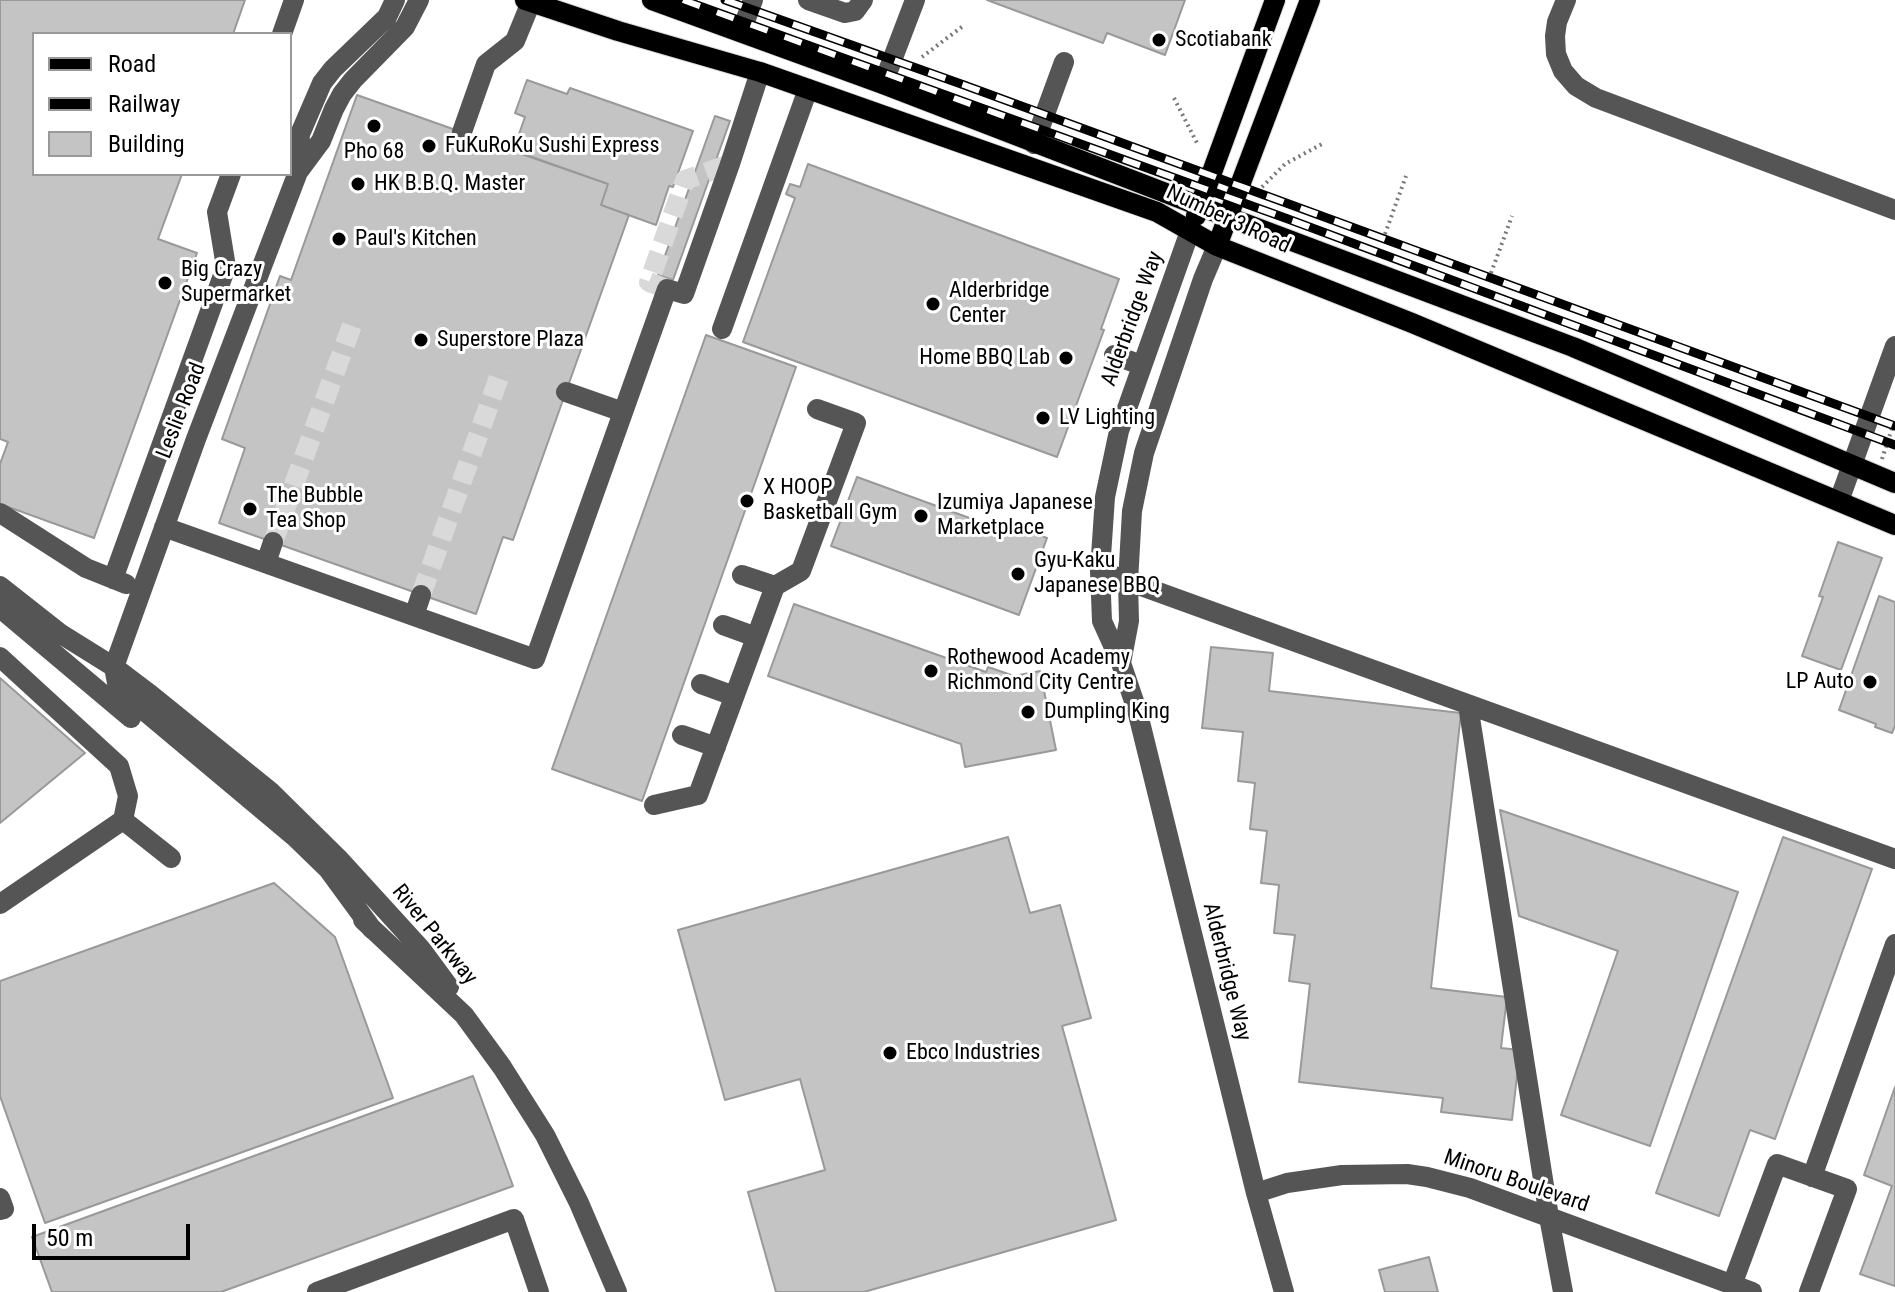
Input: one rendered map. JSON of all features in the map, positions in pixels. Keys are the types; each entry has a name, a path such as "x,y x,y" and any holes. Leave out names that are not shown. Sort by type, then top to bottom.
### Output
{"main road":[{"name":"Number 3 Road","path":"652,0 883,84 1573,347 1895,483"},
{"name":"Alderbridge Way","path":"1190,231 1275,0"},
{"name":"Alderbridge Way","path":"1217,246 1310,0"},
{"name":"Number 3 Road","path":"528,1 760,72 1157,212 1217,246 1895,525"}],"street":[{"path":"283,32 294,0"},
{"name":"Leslie Road","path":"114,667 164,527 266,285 300,134 322,83 387,17 395,0"},
{"name":"Leslie Road","path":"294,171 321,141 342,94 405,27 419,0"},
{"path":"741,32 753,0"},
{"path":"808,0 845,13 855,11 863,0"},
{"path":"883,84 915,0"},
{"path":"1566,0 1557,22 1556,54 1563,71 1576,86 1596,98 1895,210"},
{"path":"462,132 486,64 515,41 528,1"},
{"path":"1034,144 1064,62"},
{"path":"164,527 535,659 667,289 684,294 760,72"},
{"path":"722,329 808,89"},
{"path":"113,579 226,267 217,212 230,176"},
{"name":"Alderbridge Way","path":"1190,231 1119,431 1105,497 1100,571 1102,621 1137,710 1256,1193 1284,1292"},
{"name":"Alderbridge Way","path":"1121,663 1129,621 1132,511 1144,453 1217,246"},
{"path":"1839,501 1895,346"},
{"path":"1114,355 1141,365"},
{"path":"566,392 623,412"},
{"path":"654,805 698,795 775,586 801,571 856,423 817,409"},
{"path":"0,513 86,568 141,590"},
{"path":"266,563 273,542"},
{"path":"1100,571 1895,859"},
{"path":"742,575 775,586"},
{"name":"River Parkway","path":"0,586 73,642 114,667 271,792 421,949 458,999 464,1015"},
{"path":"414,616 421,595"},
{"name":"River Parkway","path":"0,608 288,848 464,1015"},
{"path":"723,625 756,637"},
{"path":"0,657 119,766 128,796 123,820 0,904"},
{"path":"114,667 122,692 295,837 328,869 372,929"},
{"path":"701,684 734,696"},
{"path":"1468,705 1563,1292"},
{"path":"682,735 716,747"},
{"path":"123,820 171,858"},
{"path":"1812,1177 1895,944"},
{"path":"464,1015 502,1067 545,1135 579,1203 617,1292"},
{"path":"1732,1285 1777,1164 1847,1189 1809,1292"},
{"name":"Minoru Boulevard","path":"1256,1193 1287,1183 1342,1175 1407,1174 1445,1181 1752,1292"},
{"path":"0,1198 4,1209 0,1210"},
{"path":"317,1292 514,1219 539,1292"}],"path":[{"path":"922,57 963,26"},
{"path":"1174,98 1198,145"},
{"path":"1261,189 1285,164 1322,144"},
{"path":"1385,234 1406,176"},
{"path":"1491,273 1512,216"},
{"path":"1881,463 1895,419"}],"building":[{"path":"0,0 245,0 234,32 32,32 32,176 181,176 158,239 197,253 94,538 0,504 0,464 8,442 0,439"},
{"path":"987,0 1185,0 1165,55 1107,33 1103,43"},
{"path":"527,80 567,94 570,88 693,131 656,225 601,205 608,184 513,151 525,117 515,113"},
{"name":"Superstore Plaza","path":"357,95 608,184 601,205 629,215 513,540 503,537 476,614 219,523 245,448 222,439 280,276 291,280"},
{"path":"715,116 730,121 673,280 658,275"},
{"name":"Alderbridge Center","path":"808,164 1119,279 1101,329 1104,330 1057,457 743,342 795,198 786,194 790,184 800,187"},
{"path":"706,335 796,367 642,801 552,769"},
{"path":"857,477 1008,532 1011,525 1047,538 1019,615 831,546"},
{"path":"1838,542 1882,558 1841,670 1802,656"},
{"path":"1879,596 1895,602 1895,726 1892,733 1839,710"},
{"path":"794,604 986,672 988,667 1014,676 1040,671 1056,750 965,767 961,744 768,676"},
{"path":"1211,647 1273,653 1269,691 1461,713 1431,988 1507,997 1501,1048 1520,1050 1512,1120 1441,1112 1443,1098 1299,1082 1310,984 1289,981 1295,935 1274,933 1279,885 1261,883 1267,831 1250,829 1255,783 1238,781 1243,732 1202,728"},
{"path":"0,678 85,753 0,823"},
{"path":"1500,810 1738,892 1650,1146 1561,1115 1618,951 1519,916"},
{"name":"Ebco Industries","path":"1008,837 1030,913 1060,905 1091,1018 1062,1026 1116,1220 864,1292 776,1292 748,1192 825,1170 800,1079 725,1100 678,930"},
{"path":"1783,837 1872,869 1775,1139 1750,1130 1719,1216 1656,1193"},
{"path":"274,883 335,937 393,1098 45,1223 0,1096 0,981"},
{"path":"473,1076 513,1186 221,1292 52,1292 32,1237"},
{"path":"1895,1087 1895,1286 1860,1274 1892,1186 1864,1175"},
{"path":"1429,1257 1438,1292 1385,1292 1379,1270"}],"tunnel":[{"path":"667,289 649,282 685,180 730,164"},
{"path":"273,542 355,317"},
{"path":"421,595 502,369"}],"railway":[{"path":"683,0 1288,219 1895,445"},
{"path":"725,0 1895,426"}],"place":[{"name":"Scotiabank","path":"1159,40"},
{"name":"Pho 68","path":"374,126"},
{"name":"FuKuRoKu Sushi Express","path":"429,146"},
{"name":"HK B.B.Q. Master","path":"358,184"},
{"name":"Paul's Kitchen","path":"339,239"},
{"name":"Big Crazy Supermarket","path":"165,283"},
{"name":"Alderbridge Center","path":"933,304"},
{"name":"Superstore Plaza","path":"421,340"},
{"name":"Home BBQ Lab","path":"1066,358"},
{"name":"LV Lighting","path":"1043,418"},
{"name":"X HOOP Basketball Gym","path":"747,501"},
{"name":"The Bubble Tea Shop","path":"250,509"},
{"name":"Izumiya Japanese Marketplace","path":"921,516"},
{"name":"Gyu-Kaku Japanese BBQ","path":"1018,574"},
{"name":"Rothewood Academy Richmond City Centre","path":"931,671"},
{"name":"LP Auto","path":"1870,682"},
{"name":"Dumpling King","path":"1028,712"},
{"name":"Ebco Industries","path":"890,1053"}]}
